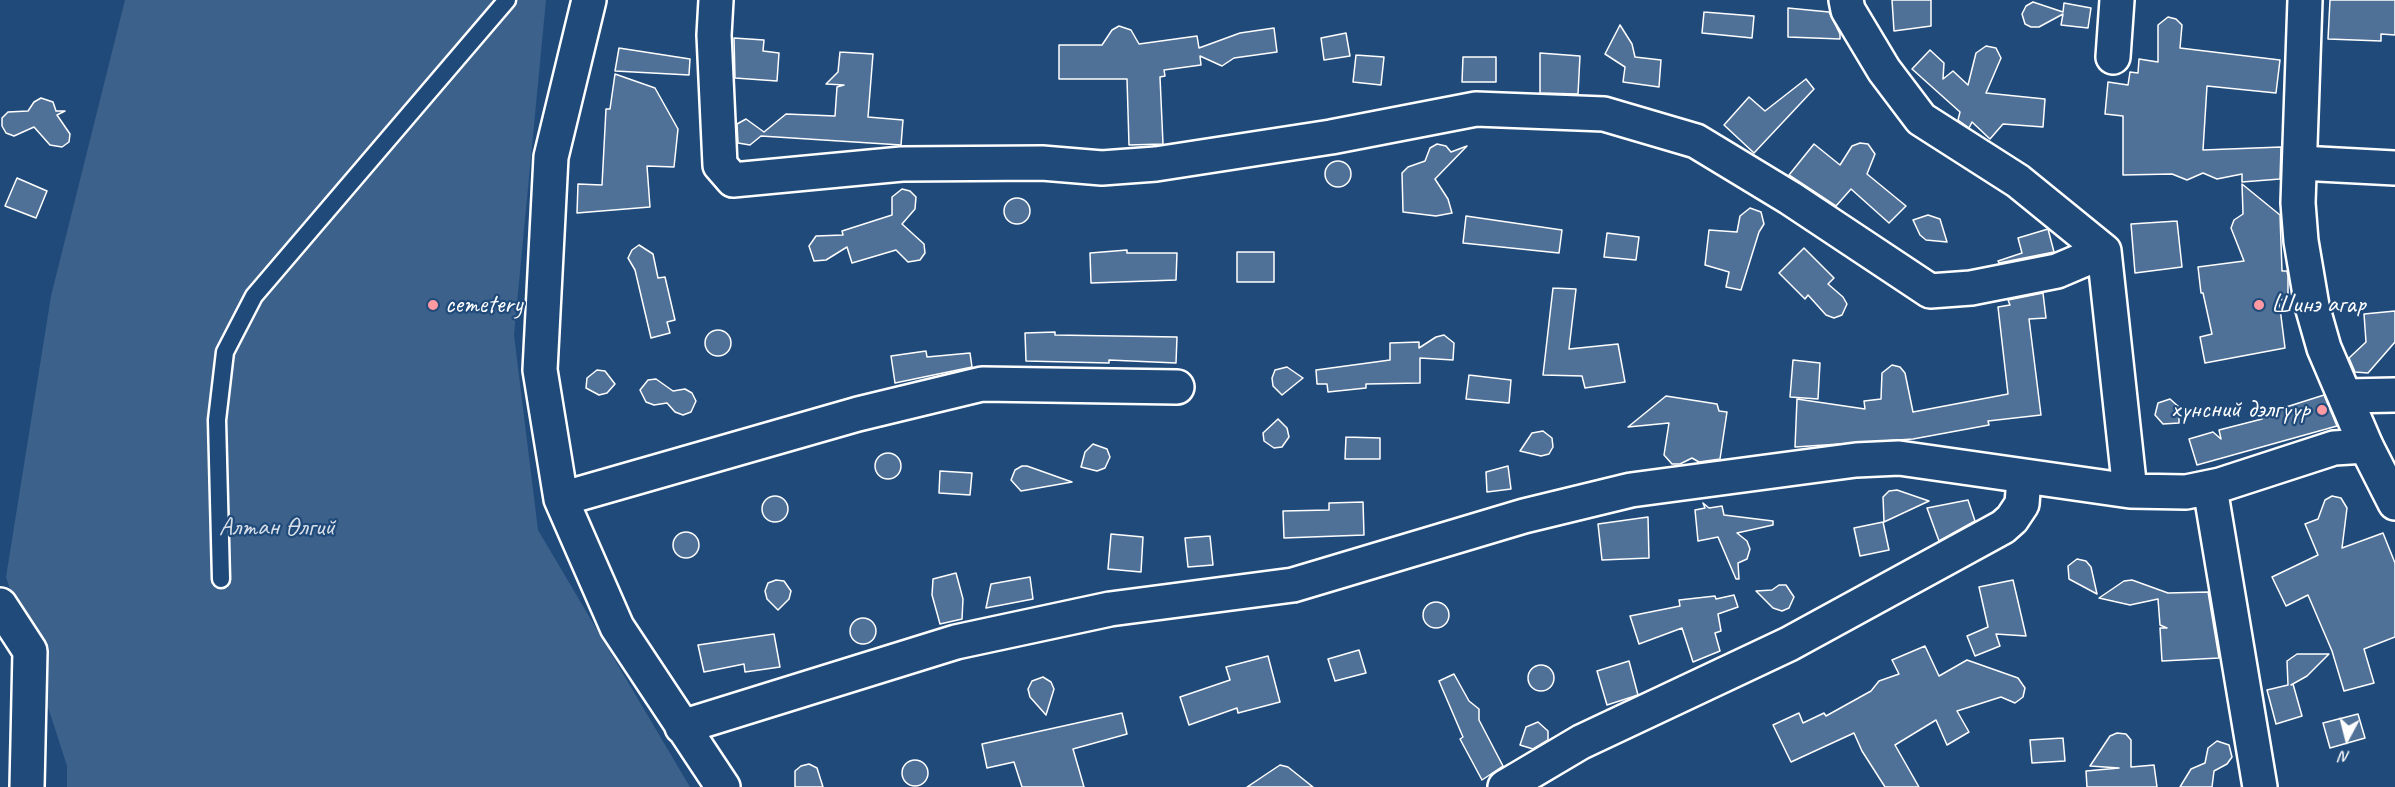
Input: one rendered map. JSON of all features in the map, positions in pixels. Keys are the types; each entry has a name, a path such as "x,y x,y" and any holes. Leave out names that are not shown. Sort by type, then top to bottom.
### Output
{"street":[{"path":"589,0 551,157 540,370 561,499 617,627 723,787"},
{"path":"716,0 714,35 720,165 733,180 902,164 1042,163 1102,168 1156,164 1330,136 1476,109 1604,114 1696,141 1790,198 1930,291 1971,288 2057,271 2104,251"},
{"path":"1846,0 1848,10 1884,70 1922,119 2018,181 2104,251 2130,491"},
{"path":"2113,57 2117,0"},
{"path":"2305,0 2300,163 2301,241 2312,306 2324,348 2366,446 2395,503"},
{"path":"2300,163 2395,168"},
{"path":"561,499 858,414 982,384 1177,387"},
{"path":"2346,396 2395,395"},
{"path":"682,727 956,642 1110,609 1293,585 1524,516 1631,490 1856,460 1899,458 2024,478 2130,491 2186,492 2210,488 2334,448 2366,446"},
{"path":"1505,787 1581,742 1789,644 2003,527 2012,519 2022,504 2024,478"},
{"path":"2210,488 2260,787"},
{"path":"0,605 30,651 30,738 27,787"}],"lane":[{"path":"221,579 217,420 225,352 254,296 507,0"}],"green space":[{"name":"Алтан Өлгий","path":"125,0 546,0 514,335 538,530 690,787 67,787 67,766 6,577 51,296"}],"building":[{"path":"1892,0 1931,0 1931,26 1894,31"},
{"path":"2330,0 2395,0 2395,35 2381,34 2381,41 2328,39"},
{"path":"2033,2 2063,12 2064,3 2091,8 2088,28 2061,25 2063,14 2039,27 2031,27 2025,24 2022,14 2026,6"},
{"path":"1788,8 1829,12 1840,34 1840,39 1788,37"},
{"path":"1704,12 1754,16 1752,38 1702,33"},
{"path":"2168,17 2176,19 2182,25 2180,48 2280,60 2276,93 2207,86 2203,150 2281,147 2280,179 2242,182 2242,174 2217,179 2203,173 2187,180 2172,174 2123,175 2123,116 2105,114 2108,82 2128,85 2130,72 2138,73 2139,59 2158,62 2158,25"},
{"path":"1620,25 1632,44 1635,57 1661,60 1659,87 1623,82 1625,67 1605,54"},
{"path":"1119,26 1131,30 1139,44 1197,36 1199,48 1240,33 1274,28 1277,52 1234,58 1222,66 1200,56 1201,65 1164,70 1165,76 1160,77 1163,144 1129,145 1127,79 1059,79 1059,45 1102,45 1112,30"},
{"path":"1346,33 1350,56 1324,60 1321,38"},
{"path":"734,38 764,40 763,51 779,53 777,81 735,78"},
{"path":"1986,46 1996,48 2001,58 1986,93 2045,99 2043,127 2003,124 1990,139 1972,122 1969,128 1958,120 1960,112 1912,69 1930,50 1944,63 1943,79 1953,71 1968,85 1976,53"},
{"path":"619,48 690,59 689,75 615,71"},
{"path":"840,52 873,54 868,117 903,120 901,145 761,136 750,145 738,143 737,124 746,119 764,132 786,114 835,116 837,87 844,85 826,84 838,72"},
{"path":"1540,53 1580,56 1578,94 1540,93"},
{"path":"1356,55 1384,57 1381,85 1353,82"},
{"path":"1463,57 1496,57 1496,82 1462,82"},
{"path":"615,74 655,88 678,129 674,167 647,166 650,207 577,213 578,184 602,185 606,109 610,109"},
{"path":"1806,79 1814,89 1754,153 1724,125 1749,97 1765,111"},
{"path":"41,98 53,102 56,111 65,111 57,115 70,134 69,142 62,147 50,145 34,127 14,136 6,133 2,126 2,118 8,112 28,111 34,102"},
{"path":"1860,143 1868,144 1875,154 1867,174 1906,206 1889,223 1851,189 1836,206 1789,175 1814,144 1840,165 1852,146"},
{"path":"1437,144 1446,146 1451,152 1467,146 1435,179 1448,199 1452,213 1436,216 1403,212 1402,173 1408,167 1425,161 1430,148"},
{"path":"1338,161 1347,165 1351,174 1347,183 1338,187 1329,183 1325,174 1329,165"},
{"path":"17,178 47,191 36,218 5,206"},
{"path":"2242,184 2280,215 2282,271 2287,271 2288,276 2288,299 2279,300 2285,348 2205,363 2200,337 2212,334 2203,293 2201,293 2198,267 2244,261 2231,228 2234,220 2243,214"},
{"path":"902,189 910,191 916,197 915,209 902,224 924,244 925,253 920,260 908,262 896,250 852,263 847,247 826,260 814,261 809,246 816,236 843,235 842,231 892,215 892,197"},
{"path":"1017,198 1026,202 1030,211 1026,220 1017,224 1008,220 1004,211 1008,202"},
{"path":"1750,208 1761,212 1764,224 1759,232 1741,290 1726,287 1729,272 1705,265 1709,230 1737,232 1740,216"},
{"path":"1928,215 1940,219 1947,242 1926,240 1920,235 1913,220"},
{"path":"1466,216 1562,230 1559,253 1463,243"},
{"path":"2177,221 2182,267 2135,273 2131,224"},
{"path":"2048,229 2054,252 1999,263 1998,261 2022,253 2018,238"},
{"path":"1607,233 1639,237 1636,260 1604,257"},
{"path":"639,245 653,254 658,278 665,277 675,320 667,322 670,333 651,338 635,270 628,258 632,250"},
{"path":"1804,248 1834,278 1828,284 1843,297 1847,304 1842,315 1834,318 1826,315 1808,295 1805,299 1779,273"},
{"path":"1127,250 1127,253 1177,253 1176,280 1091,283 1090,253"},
{"path":"1237,252 1274,252 1274,282 1237,282"},
{"path":"1553,288 1576,289 1569,349 1618,344 1625,382 1585,388 1582,376 1543,375"},
{"path":"2043,293 2046,318 2029,319 2041,415 1988,421 1989,425 1913,439 1795,447 1797,399 1865,409 1864,401 1881,399 1882,373 1892,365 1900,367 1905,373 1913,412 2008,394 1998,307 2010,305 2008,300"},
{"path":"2395,311 2395,342 2368,373 2355,372 2349,358 2366,342 2364,314"},
{"path":"718,330 727,334 731,343 727,352 718,356 709,352 705,343 709,334"},
{"path":"1055,332 1055,335 1177,337 1176,363 1109,360 1109,363 1026,361 1025,333"},
{"path":"1444,335 1454,343 1453,360 1420,358 1420,383 1366,384 1366,388 1328,392 1327,384 1317,384 1316,370 1390,360 1390,343 1419,342 1419,348 1436,337"},
{"path":"926,351 927,357 970,353 972,367 895,383 891,356"},
{"path":"1793,360 1820,363 1818,399 1790,397"},
{"path":"1287,367 1303,378 1282,395 1273,386 1272,378 1275,370"},
{"path":"597,370 605,371 615,384 607,393 599,395 586,388 587,378"},
{"path":"1469,375 1511,380 1509,403 1466,399"},
{"path":"656,379 673,391 685,389 692,393 696,401 691,412 683,415 675,412 667,403 654,405 646,402 640,390 648,380"},
{"path":"2324,395 2337,426 2197,465 2189,439 2213,432 2221,439 2219,430 2262,419 2261,415"},
{"path":"1666,396 1717,404 1719,411 1727,412 1720,459 1699,462 1692,458 1680,464 1672,464 1664,455 1669,423 1628,427"},
{"path":"2170,399 2179,407 2179,423 2163,424 2155,415 2158,403"},
{"path":"1278,419 1287,428 1289,437 1282,447 1274,448 1264,441 1263,433"},
{"path":"1543,431 1552,438 1553,447 1549,454 1541,456 1520,451 1532,433"},
{"path":"1346,437 1380,438 1380,459 1345,459"},
{"path":"1093,444 1107,449 1110,457 1105,468 1097,471 1081,467 1085,452"},
{"path":"888,453 897,457 901,466 897,475 888,479 879,475 875,466 879,457"},
{"path":"1022,466 1072,482 1021,491 1011,480 1015,470"},
{"path":"1508,466 1511,489 1487,492 1486,472"},
{"path":"940,471 972,473 970,495 939,493"},
{"path":"1897,490 1929,501 1884,522 1883,497 1889,491"},
{"path":"775,496 784,500 788,509 784,518 775,522 766,518 762,509 766,500"},
{"path":"2332,496 2341,498 2347,508 2342,548 2383,533 2395,563 2395,637 2364,649 2374,683 2344,691 2332,651 2308,595 2286,606 2272,577 2318,555 2305,524 2318,519 2325,500"},
{"path":"1968,500 1975,521 1939,541 1927,508"},
{"path":"1363,502 1364,535 1284,538 1283,511 1329,510 1329,503"},
{"path":"1703,503 1709,508 1722,506 1724,515 1773,521 1773,525 1737,533 1747,541 1750,549 1747,559 1738,563 1739,579 1736,579 1718,537 1698,541 1695,510 1705,508"},
{"path":"1648,517 1649,558 1602,560 1598,524"},
{"path":"1883,522 1889,550 1860,556 1854,528"},
{"path":"686,532 695,536 699,545 695,554 686,558 677,554 673,545 677,536"},
{"path":"1111,534 1143,537 1141,572 1108,569"},
{"path":"1210,536 1213,565 1188,567 1185,538"},
{"path":"2077,559 2086,561 2091,567 2097,594 2069,579 2068,566"},
{"path":"956,573 963,599 962,619 940,624 932,595 933,579"},
{"path":"1030,577 1033,599 986,608 991,584"},
{"path":"776,580 784,581 791,591 789,599 778,610 767,599 765,591 768,583"},
{"path":"2013,580 2026,636 1996,634 2000,646 1975,656 1967,636 1988,627 1979,587"},
{"path":"2132,580 2168,593 2208,592 2219,658 2162,661 2160,628 2167,628 2160,625 2158,599 2130,605 2099,598 2124,581"},
{"path":"1779,585 1786,585 1794,597 1789,608 1782,611 1773,608 1756,591 1772,590"},
{"path":"1734,595 1738,607 1718,614 1721,631 1715,633 1720,651 1693,662 1682,628 1639,644 1630,616 1680,606 1679,600 1715,596 1716,599"},
{"path":"1436,602 1445,606 1449,615 1445,624 1436,628 1427,624 1423,615 1427,606"},
{"path":"863,618 872,622 876,631 872,640 863,644 854,640 850,631 854,622"},
{"path":"774,634 780,667 745,672 744,664 704,672 698,645"},
{"path":"1925,646 1939,676 1967,660 2018,678 2025,688 2023,697 2015,703 2001,697 1957,711 1969,732 1947,745 1936,720 1895,745 1919,787 1885,787 1862,751 1854,733 1791,762 1773,725 1799,713 1803,723 1824,713 1826,716 1871,691 1879,681 1899,674 1892,660"},
{"path":"1359,650 1366,673 1335,681 1328,659"},
{"path":"2297,654 2329,654 2307,676 2291,685 2293,684 2302,716 2276,724 2267,690 2288,685 2287,661"},
{"path":"1268,656 1280,702 1238,713 1237,708 1189,725 1180,697 1230,680 1226,667"},
{"path":"1629,661 1638,695 1607,705 1597,671"},
{"path":"1541,665 1550,669 1554,678 1550,687 1541,691 1532,687 1528,678 1532,669"},
{"path":"1454,674 1469,701 1479,709 1479,720 1503,766 1482,780 1460,739 1463,737 1439,681"},
{"path":"1043,677 1051,682 1054,689 1046,715 1030,697 1028,689 1032,681"},
{"path":"1122,713 1127,734 1073,749 1084,787 1022,787 1014,762 987,768 982,744"},
{"path":"2358,714 2365,738 2330,748 2323,723"},
{"path":"1538,722 1548,731 1548,740 1533,749 1520,745 1526,727"},
{"path":"2117,733 2126,734 2131,740 2131,767 2154,765 2157,787 2087,787 2086,771 2119,768 2090,766 2110,736"},
{"path":"2063,738 2065,761 2032,763 2030,740"},
{"path":"2217,741 2229,745 2232,757 2227,764 2214,771 2212,787 2180,787 2191,769 2205,763 2208,748"},
{"path":"915,760 924,764 928,773 924,782 915,786 906,782 902,773 906,764"},
{"path":"809,764 817,768 823,787 795,787 795,771"},
{"path":"1280,765 1288,767 1313,787 1247,787"}],"place":[{"name":"cemetery","path":"433,305"},
{"name":"Шинэ агар","path":"2259,305"},
{"name":"хүнсний дэлгүүр","path":"2322,410"}]}
